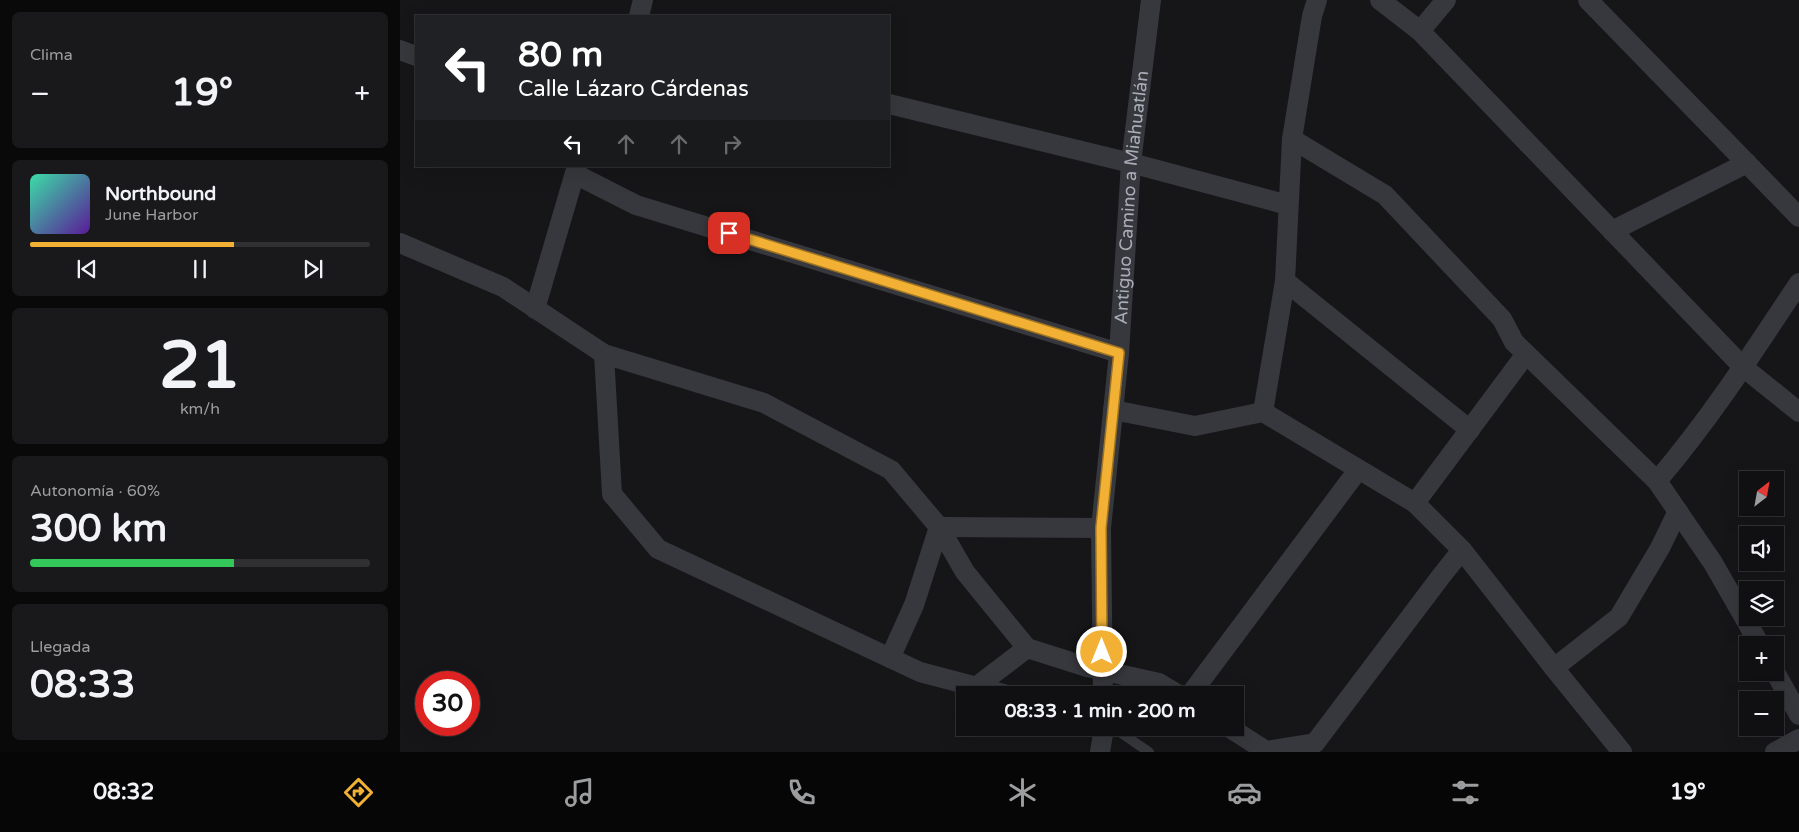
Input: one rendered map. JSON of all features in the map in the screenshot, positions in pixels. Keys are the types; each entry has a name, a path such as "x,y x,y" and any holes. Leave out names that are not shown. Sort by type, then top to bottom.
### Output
{"street":[{"path":"639,15 643,0"},
{"name":"Antiguo Camino a Miahuatlán","path":"1103,686 1101,528 1119,353 1131,163 1151,0"},
{"path":"1263,412 1285,280 1292,140 1312,16 1317,0"},
{"path":"1380,0 1420,31 1743,366 1799,412"},
{"path":"1420,31 1446,0"},
{"path":"1588,0 1799,217"},
{"path":"400,50 415,56"},
{"path":"890,104 1131,163 1288,205"},
{"path":"1292,140 1385,195 1502,319 1514,342 1657,482 1713,562 1755,636"},
{"path":"1612,231 1747,163"},
{"path":"535,309 576,170 636,205 1119,353"},
{"path":"400,243 503,287 604,354 764,403 891,470 939,527 965,572 1028,648 1102,670 1160,683 1165,686"},
{"path":"1285,280 1470,430"},
{"path":"1657,482 1688,445 1799,283"},
{"path":"604,354 612,494 658,549 920,672 972,686"},
{"path":"1415,503 1526,354"},
{"path":"1113,410 1195,426 1263,412 1415,503 1462,550 1622,752"},
{"path":"1197,686 1358,470"},
{"path":"1554,668 1619,617 1660,548 1678,511"},
{"path":"939,527 1101,528"},
{"path":"890,658 914,605 939,527"},
{"path":"1243,736 1266,751 1315,743 1462,550"},
{"path":"977,686 1028,648"},
{"path":"1780,681 1799,714"},
{"path":"1100,752 1103,736"},
{"path":"1775,752 1799,739"}],"lane":[{"path":"1125,736 1148,752"}],"route":[{"path":"729,233 1119,353 1101,528 1102,652"}]}
